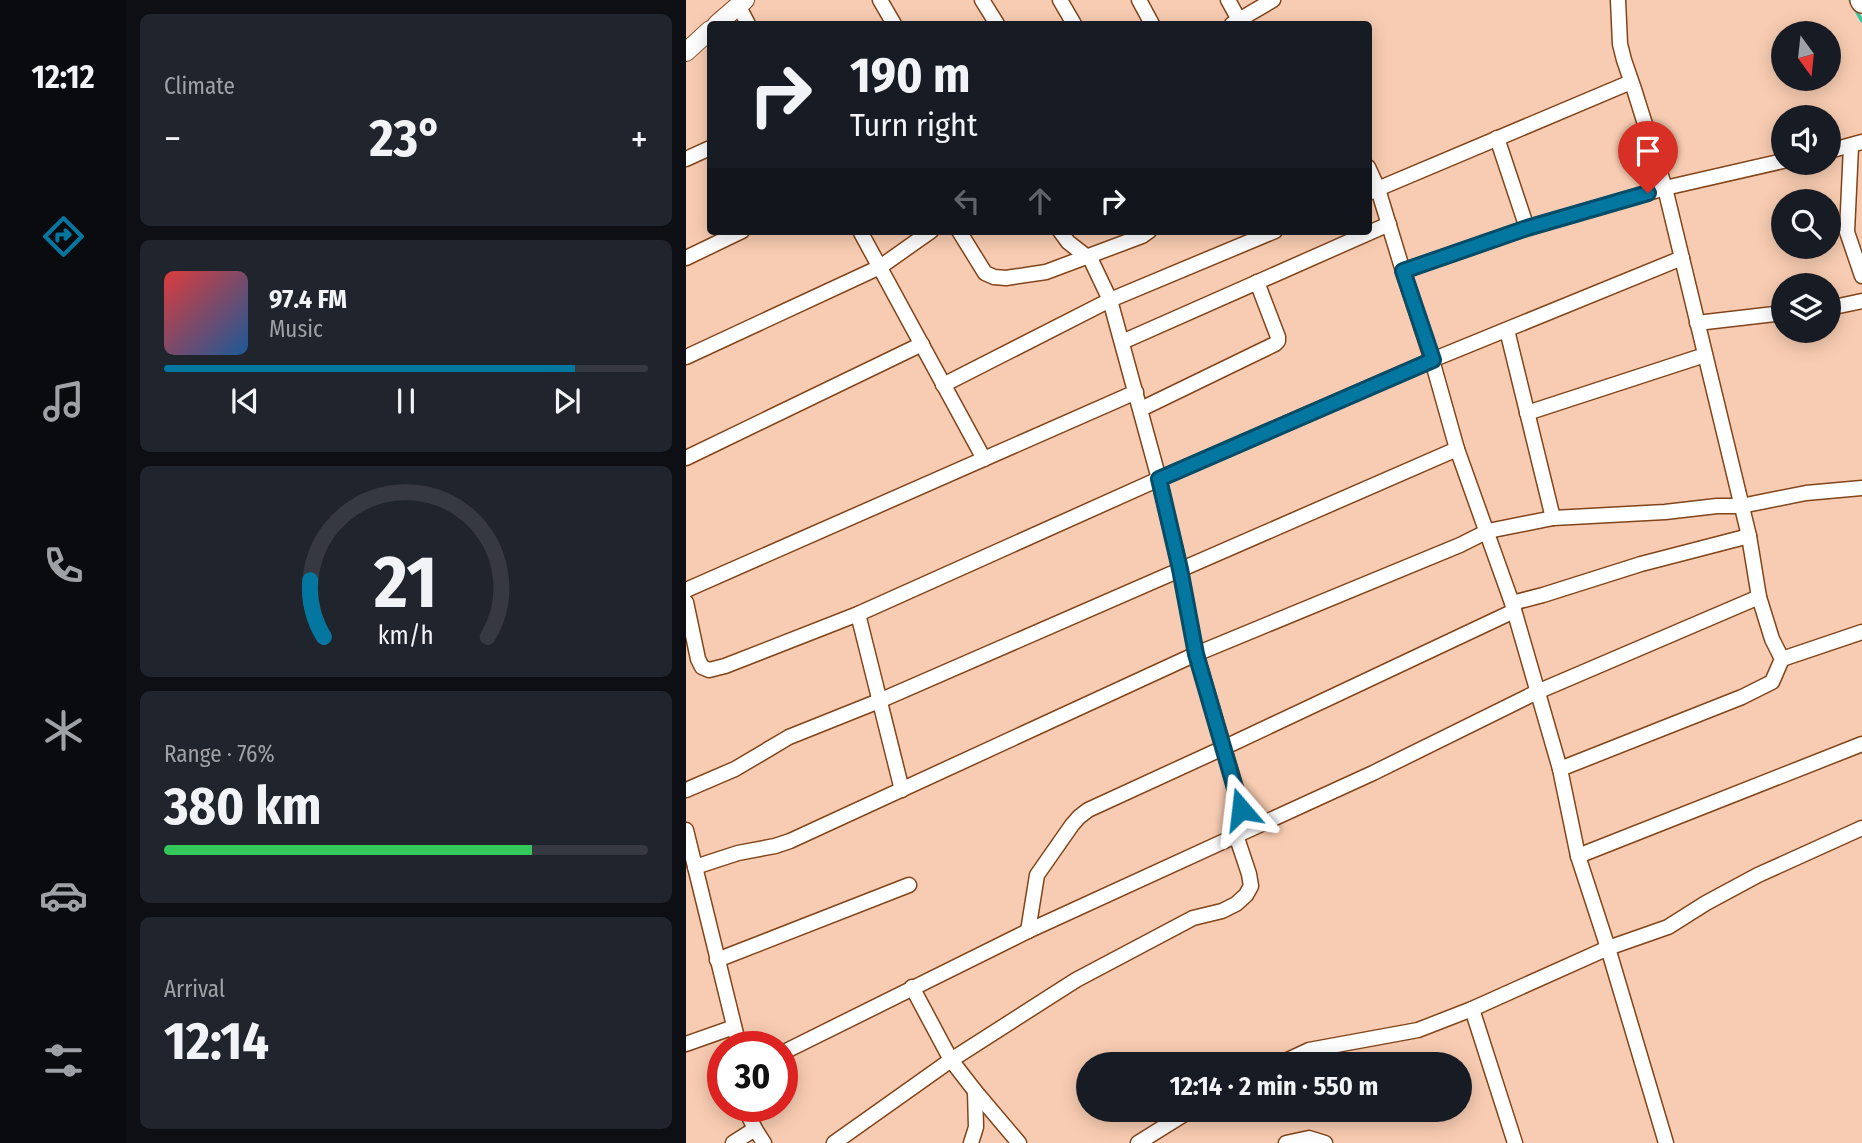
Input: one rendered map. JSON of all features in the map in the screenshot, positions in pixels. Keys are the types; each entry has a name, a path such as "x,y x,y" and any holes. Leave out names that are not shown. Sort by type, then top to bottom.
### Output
{"street":[{"path":"880,0 892,21"},
{"path":"982,0 995,21"},
{"path":"1060,0 1072,21"},
{"path":"1139,0 1150,21"},
{"path":"1228,0 1235,21"},
{"path":"1237,21 1273,0"},
{"path":"1618,0 1620,44 1665,188 1749,536 1759,597 1772,639 1782,659"},
{"path":"720,21 741,3 747,21"},
{"path":"1255,12 1262,21"},
{"path":"686,52 707,33"},
{"path":"1631,82 1373,191 1389,224 1433,360 1457,449 1513,607 1560,769 1578,856 1666,1143"},
{"path":"1497,138 1527,228"},
{"path":"1857,144 1847,232 1862,276"},
{"path":"686,159 707,149"},
{"path":"1403,271 1527,228 1665,188 1771,164"},
{"path":"1372,231 1389,224"},
{"path":"686,258 734,235"},
{"path":"862,235 984,459"},
{"path":"686,357 880,267 925,235"},
{"path":"961,235 985,273 1006,278 1046,272 1143,235"},
{"path":"834,1143 951,1060 1076,980 1194,919 1223,911 1247,895 1251,886 1242,832 1223,748 1196,654 1159,479 1110,300 1092,261 1063,235"},
{"path":"943,385 1110,300 1265,235"},
{"path":"1122,342 1364,235"},
{"path":"686,602 702,667 709,670 725,666 858,614 1433,360 1682,258"},
{"path":"1141,409 1278,341 1257,282"},
{"path":"1841,305 1862,301"},
{"path":"1698,323 1771,314"},
{"path":"1507,330 1553,519"},
{"path":"686,458 922,344"},
{"path":"1527,413 1705,355"},
{"path":"686,590 1136,392"},
{"path":"686,790 735,768 789,737 879,701 1457,449"},
{"path":"695,867 738,853 790,841 1196,654 1488,531 1553,519 1741,506 1806,493 1862,488"},
{"path":"1028,930 1037,875 1079,817 1088,810 1223,748 1513,607 1641,564 1749,536"},
{"path":"798,1045 1028,930 1373,773 1537,692 1759,597"},
{"path":"858,614 902,790"},
{"path":"1560,769 1742,697 1772,682 1782,659 1862,632"},
{"path":"1578,856 1862,744"},
{"path":"1305,1052 1418,1030 1472,1009 1608,948 1668,927 1758,875 1862,828"},
{"path":"686,830 735,1031"},
{"path":"718,960 909,884"},
{"path":"912,987 951,1060 1019,1143"},
{"path":"1472,1009 1515,1143"},
{"path":"686,1044 734,1027"},
{"path":"971,1143 976,1127 975,1091"},
{"path":"752,1122 764,1143"},
{"path":"1138,1143 1172,1122"},
{"path":"733,1143 755,1129"},
{"path":"1286,1143 1308,1138 1325,1143"}],"waterway":[{"path":"1850,0 1862,21"}],"route":[{"path":"1241,809 1196,654 1159,479 1433,360 1403,271 1527,228 1648,193"}]}
